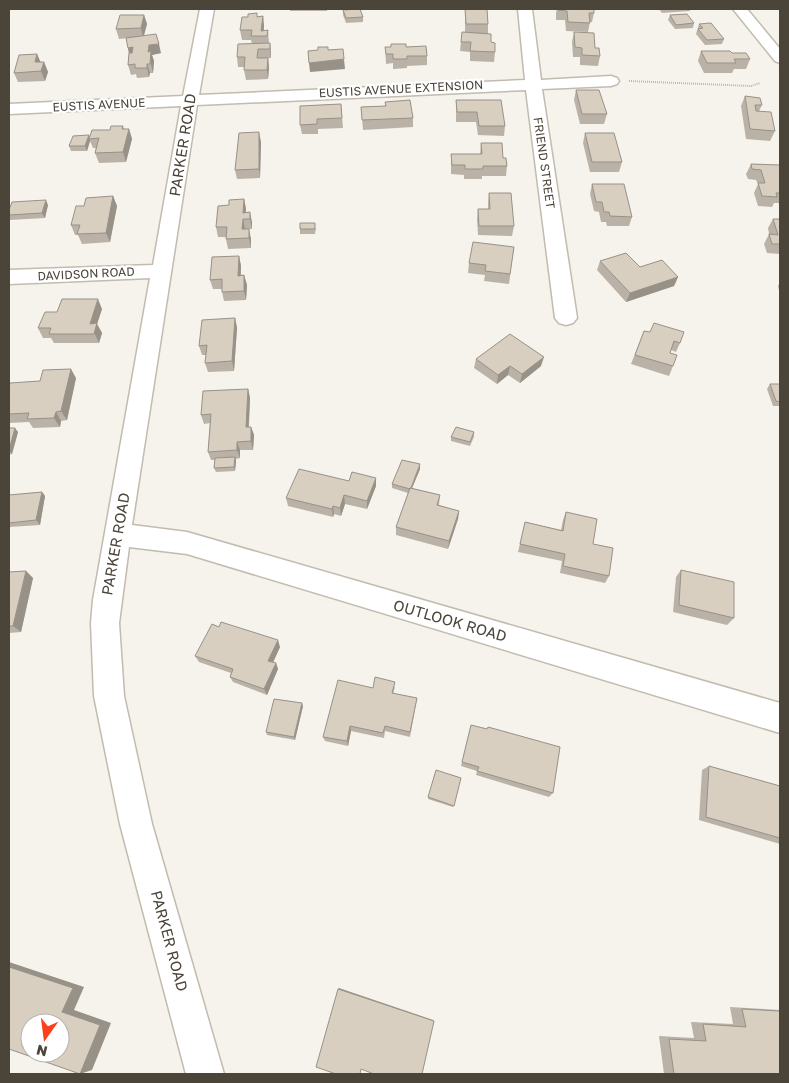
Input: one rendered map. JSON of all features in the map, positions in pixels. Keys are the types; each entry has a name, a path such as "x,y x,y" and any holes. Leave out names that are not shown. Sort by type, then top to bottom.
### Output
{"street":[{"name":"PARKER ROAD","path":"206,1074 136,824 109,696 105,623 107,600 190,100 207,9"},
{"name":"FRIEND STREET","path":"525,9 533,83 566,318"},
{"path":"740,9 780,58"},
{"name":"EUSTIS AVENUE EXTENSION","path":"190,100 533,83 611,81"},
{"name":"EUSTIS AVENUE","path":"9,109 190,100"},
{"name":"DAVIDSON ROAD","path":"9,277 162,271"},
{"name":"OUTLOOK ROAD","path":"118,534 186,543 780,718"}],"path":[{"path":"611,81 751,86 760,83"}],"building":[{"path":"360,9 363,17 346,18 343,10"},
{"path":"465,9 487,9 488,24 466,24"},
{"path":"558,9 594,9 594,13 589,13 590,23 568,22 567,11"},
{"path":"257,13 257,17 263,16 261,31 268,30 267,36 251,36 252,30 240,30 242,17 248,17 248,14"},
{"path":"687,14 694,23 676,25 670,15"},
{"path":"120,15 144,15 141,28 116,29"},
{"path":"711,23 724,39 707,40 698,29 703,28 699,24"},
{"path":"462,32 491,34 491,42 495,43 495,52 470,51 471,42 461,42"},
{"path":"574,32 594,33 595,48 599,48 600,56 582,55 582,48 575,47"},
{"path":"156,34 159,44 149,45 148,52 151,51 150,64 147,64 147,68 135,68 135,64 128,65 129,53 132,53 133,47 128,48 126,38"},
{"path":"270,43 270,49 258,49 257,58 268,58 267,70 244,70 245,57 237,57 238,44"},
{"path":"391,44 406,44 406,47 426,46 427,56 407,56 407,59 393,59 393,54 386,54 385,47 391,47"},
{"path":"318,47 328,47 328,50 343,49 344,59 309,63 308,51 318,50"},
{"path":"701,51 746,53 750,59 734,59 736,63 707,63"},
{"path":"37,54 35,62 44,62 41,71 14,73 19,55"},
{"path":"576,90 599,90 607,114 582,114"},
{"path":"745,96 760,98 762,105 755,105 756,111 771,112 775,131 750,129"},
{"path":"410,100 413,118 362,120 361,107 386,106 385,102"},
{"path":"456,100 501,100 505,126 479,126 477,112 457,112"},
{"path":"341,104 342,118 317,119 317,124 300,125 300,106"},
{"path":"111,126 123,126 122,129 129,129 123,152 95,153 99,138 89,139 92,130 110,130"},
{"path":"259,132 259,169 235,170 239,133"},
{"path":"585,133 614,133 622,162 592,162"},
{"path":"89,135 85,146 69,146 73,136"},
{"path":"481,143 502,143 503,158 506,158 507,166 483,166 483,169 465,169 465,165 452,165 451,154 482,154"},
{"path":"751,164 780,165 780,193 776,193 777,197 762,196 758,183 765,183 761,170 752,169"},
{"path":"592,184 624,184 632,217 610,216 609,212 604,212 602,202 596,202"},
{"path":"489,193 511,193 514,226 479,226 478,209 490,209"},
{"path":"113,196 106,233 77,234 80,225 71,225 76,206 84,206 86,198"},
{"path":"244,199 243,213 250,212 250,219 243,219 242,229 249,229 249,238 226,239 227,227 216,227 218,206 229,205 229,200"},
{"path":"46,200 42,213 9,215 12,202"},
{"path":"773,219 780,219 780,244 772,244 769,234 778,235"},
{"path":"300,223 315,223 315,229 300,229"},
{"path":"473,242 514,247 510,274 485,271 486,265 469,263"},
{"path":"626,253 640,267 662,260 678,277 630,293 600,261"},
{"path":"239,256 238,276 244,275 244,291 222,292 222,279 210,280 212,257"},
{"path":"62,299 98,299 90,324 97,323 94,334 49,334 51,328 38,328 45,312 57,312"},
{"path":"235,318 232,361 205,363 207,345 199,346 202,320"},
{"path":"654,323 684,332 680,343 674,341 670,353 677,355 673,366 635,355 644,331 650,332"},
{"path":"510,334 544,357 522,374 510,366 498,375 476,359"},
{"path":"71,369 61,411 56,412 54,418 27,419 29,413 9,414 10,383 40,381 43,370"},
{"path":"770,384 780,384 780,402 776,401"},
{"path":"248,389 246,427 251,427 251,441 237,442 237,450 208,452 211,414 201,415 203,391"},
{"path":"456,427 474,432 470,442 451,437"},
{"path":"9,428 15,428 9,450"},
{"path":"235,457 234,467 214,468 215,458"},
{"path":"402,460 420,464 410,489 392,484"},
{"path":"299,469 349,481 352,472 376,478 367,501 344,495 340,508 333,506 332,509 286,498"},
{"path":"410,488 440,495 437,505 459,511 449,541 396,527"},
{"path":"42,492 36,520 9,523 9,495"},
{"path":"566,512 597,519 593,544 613,548 609,576 563,566 565,554 520,544 525,522 563,531"},
{"path":"681,570 734,582 734,618 679,605"},
{"path":"26,571 13,626 9,626 9,572"},
{"path":"221,622 278,640 268,661 276,663 264,689 230,677 233,669 195,656 212,624 219,627"},
{"path":"375,677 395,682 392,693 417,698 410,732 385,726 383,733 350,726 347,741 323,737 338,680 373,688"},
{"path":"274,699 302,703 294,737 266,732"},
{"path":"471,725 487,729 488,727 560,747 553,793 477,771 479,767 462,762"},
{"path":"709,766 780,786 780,838 706,817"},
{"path":"436,770 461,778 454,806 428,797"},
{"path":"9,967 73,988 62,1012 65,1013 20,1013 20,1053 9,1049"},
{"path":"338,989 434,1021 422,1074 374,1074 361,1069 360,1074 336,1074 316,1067"},
{"path":"742,1009 780,1011 780,1074 674,1074 669,1039 706,1041 703,1024 746,1027"},
{"path":"70,1015 100,1025 80,1074 49,1063 70,1063"}]}
